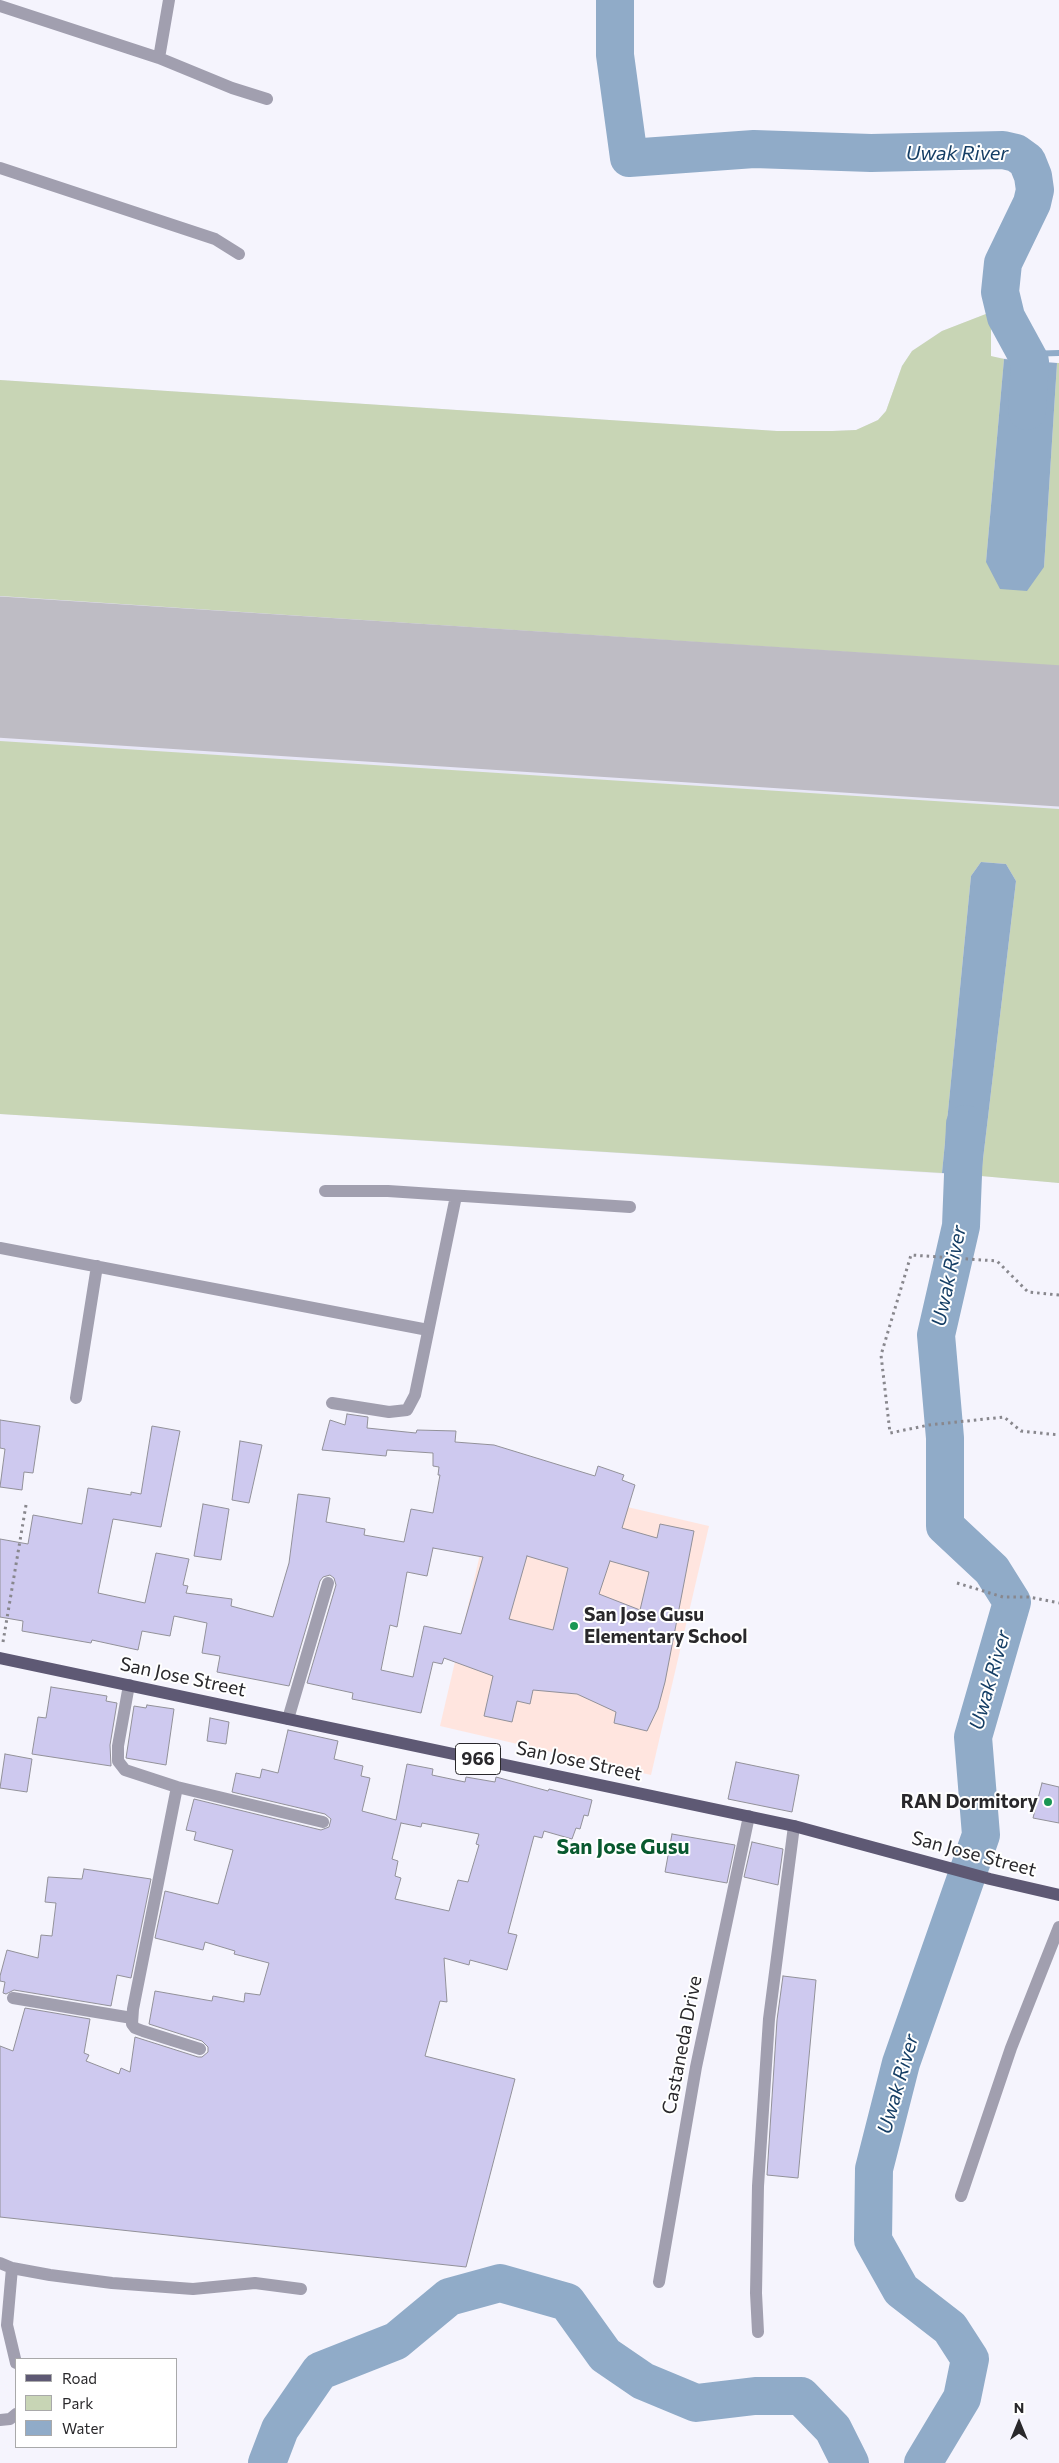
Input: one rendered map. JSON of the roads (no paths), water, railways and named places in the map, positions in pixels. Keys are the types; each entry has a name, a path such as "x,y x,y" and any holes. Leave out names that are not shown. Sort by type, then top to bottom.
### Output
{"main road":[{"name":"San Jose Street","path":"0,1658 794,1826 990,1879 1059,1895"}],"street":[{"path":"159,58 170,0"},
{"path":"0,6 159,58 232,88 267,99"},
{"path":"0,168 215,239 239,254"},
{"path":"325,1191 388,1191 630,1207"},
{"path":"332,1403 389,1412 407,1410 414,1395 456,1196"},
{"path":"0,1248 428,1330"},
{"path":"76,1398 97,1266"},
{"path":"288,1719 328,1583"},
{"path":"129,1684 118,1746 118,1761 125,1770 177,1787 323,1822"},
{"path":"177,1787 132,2018 135,2028 200,2049"},
{"name":"Castaneda Drive","path":"659,2282 696,2067 749,1816"},
{"path":"758,2332 756,2293 758,2186 769,2019 794,1826"},
{"path":"961,2196 1011,2048 1059,1927"},
{"path":"13,1998 132,2018"},
{"path":"15,2359 7,2325 6,2265 112,2283 193,2289 254,2283 301,2289"},
{"path":"0,2420 10,2419 15,2415"}],"water":[{"path":"1004,359 1057,363 1044,567 1027,591 1000,589 986,562"},
{"path":"981,862 1006,864 1016,881 981,1176 942,1173 971,876"}],"waterway":[{"name":"Uwak River","path":"615,0 615,55 629,158 754,149 871,153 1003,150 1016,153 1027,161 1033,176 1035,190 1032,203 1003,263 1000,292 1006,317 1030,361 1027,411"},
{"path":"1026,354 1059,353"},
{"name":"Uwak River","path":"923,2463 962,2398 970,2359 950,2328 901,2290 873,2240 874,2169 901,2063 981,1835 973,1737 1012,1602 992,1570 945,1526 945,1438 936,1335 961,1226 965,1124"},
{"name":"Uwak River","path":"267,2463 280,2429 320,2371 396,2341 449,2297 500,2283 567,2302 605,2355 643,2381 696,2403 755,2396 801,2396 833,2429 850,2463"}],"place":[{"name":"San Jose Gusu Elementary School","path":"574,1626"},
{"name":"RAN Dormitory","path":"1048,1802"}],"district":[{"name":"San Jose Gusu","path":"623,1847"}]}
